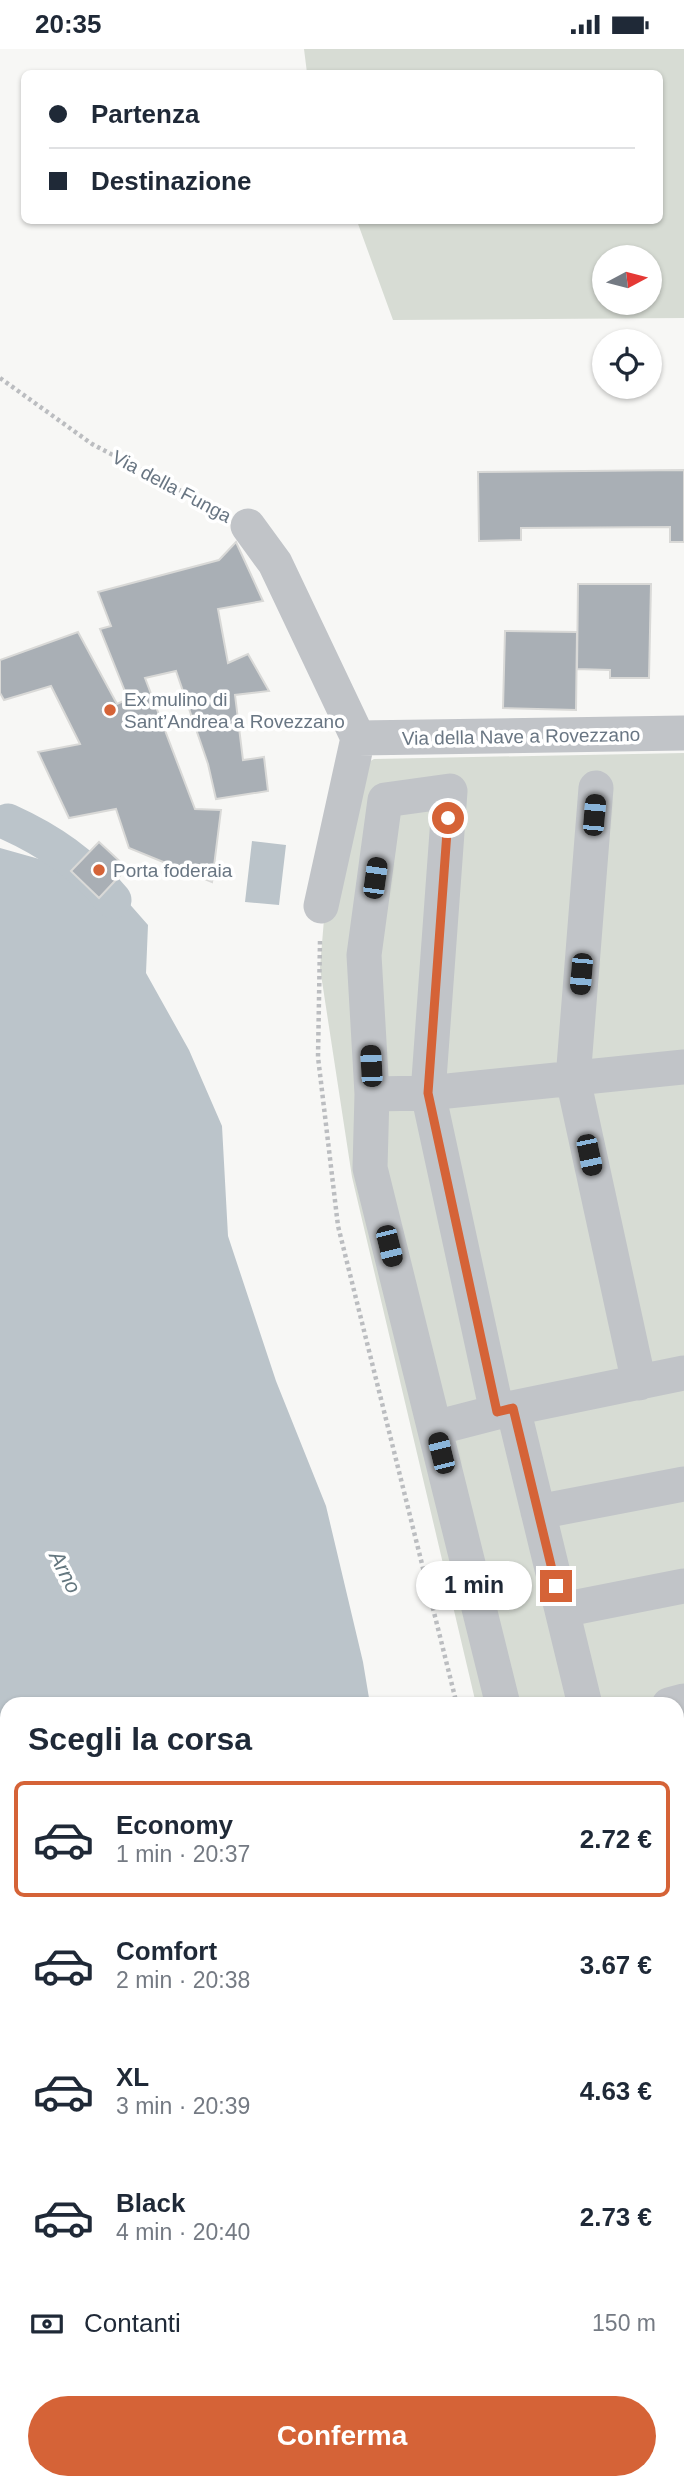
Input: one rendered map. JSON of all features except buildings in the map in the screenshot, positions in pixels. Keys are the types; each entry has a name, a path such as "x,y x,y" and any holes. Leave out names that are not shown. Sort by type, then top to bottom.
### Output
{"street":[{"name":"Via della Funga","path":"248,526 275,563 358,738"},
{"name":"Via della Nave a Rovezzano","path":"358,738 684,733"},
{"path":"321,906 358,738"},
{"path":"596,788 573,1079 639,1383"},
{"path":"501,1697 370,1168 372,1094 364,955 385,800 450,791 428,1093 505,1410 538,1512 583,1697"},
{"path":"372,1094 428,1093 684,1067"},
{"path":"435,1428 505,1410 684,1373"},
{"path":"538,1512 684,1484"},
{"path":"562,1610 684,1586"}],"path":[{"name":"Via della Funga","path":"0,378 92,444 248,526"}],"shaded area":[{"path":"304,49 684,49 684,318 393,320 358,224 663,224 663,70 307,70"},
{"path":"684,753 684,1697 474,1697 352,1177 320,968 334,797 349,773 374,759"}],"water":[{"path":"252,841 286,845 279,905 245,902"},
{"name":"Arno","path":"0,848 57,864 104,909 119,892 148,925 146,973 189,1050 222,1126 228,1236 276,1381 326,1506 369,1697 0,1697"}],"waterway":[{"path":"8,822 65,855 90,875 113,900"}],"place":[{"name":"Ex mulino di Sant’Andrea a Rovezzano","path":"110,710"},
{"name":"Porta foderaia","path":"99,870"}],"route":[{"path":"448,818 428,1093 497,1412 513,1408 556,1586"}]}
